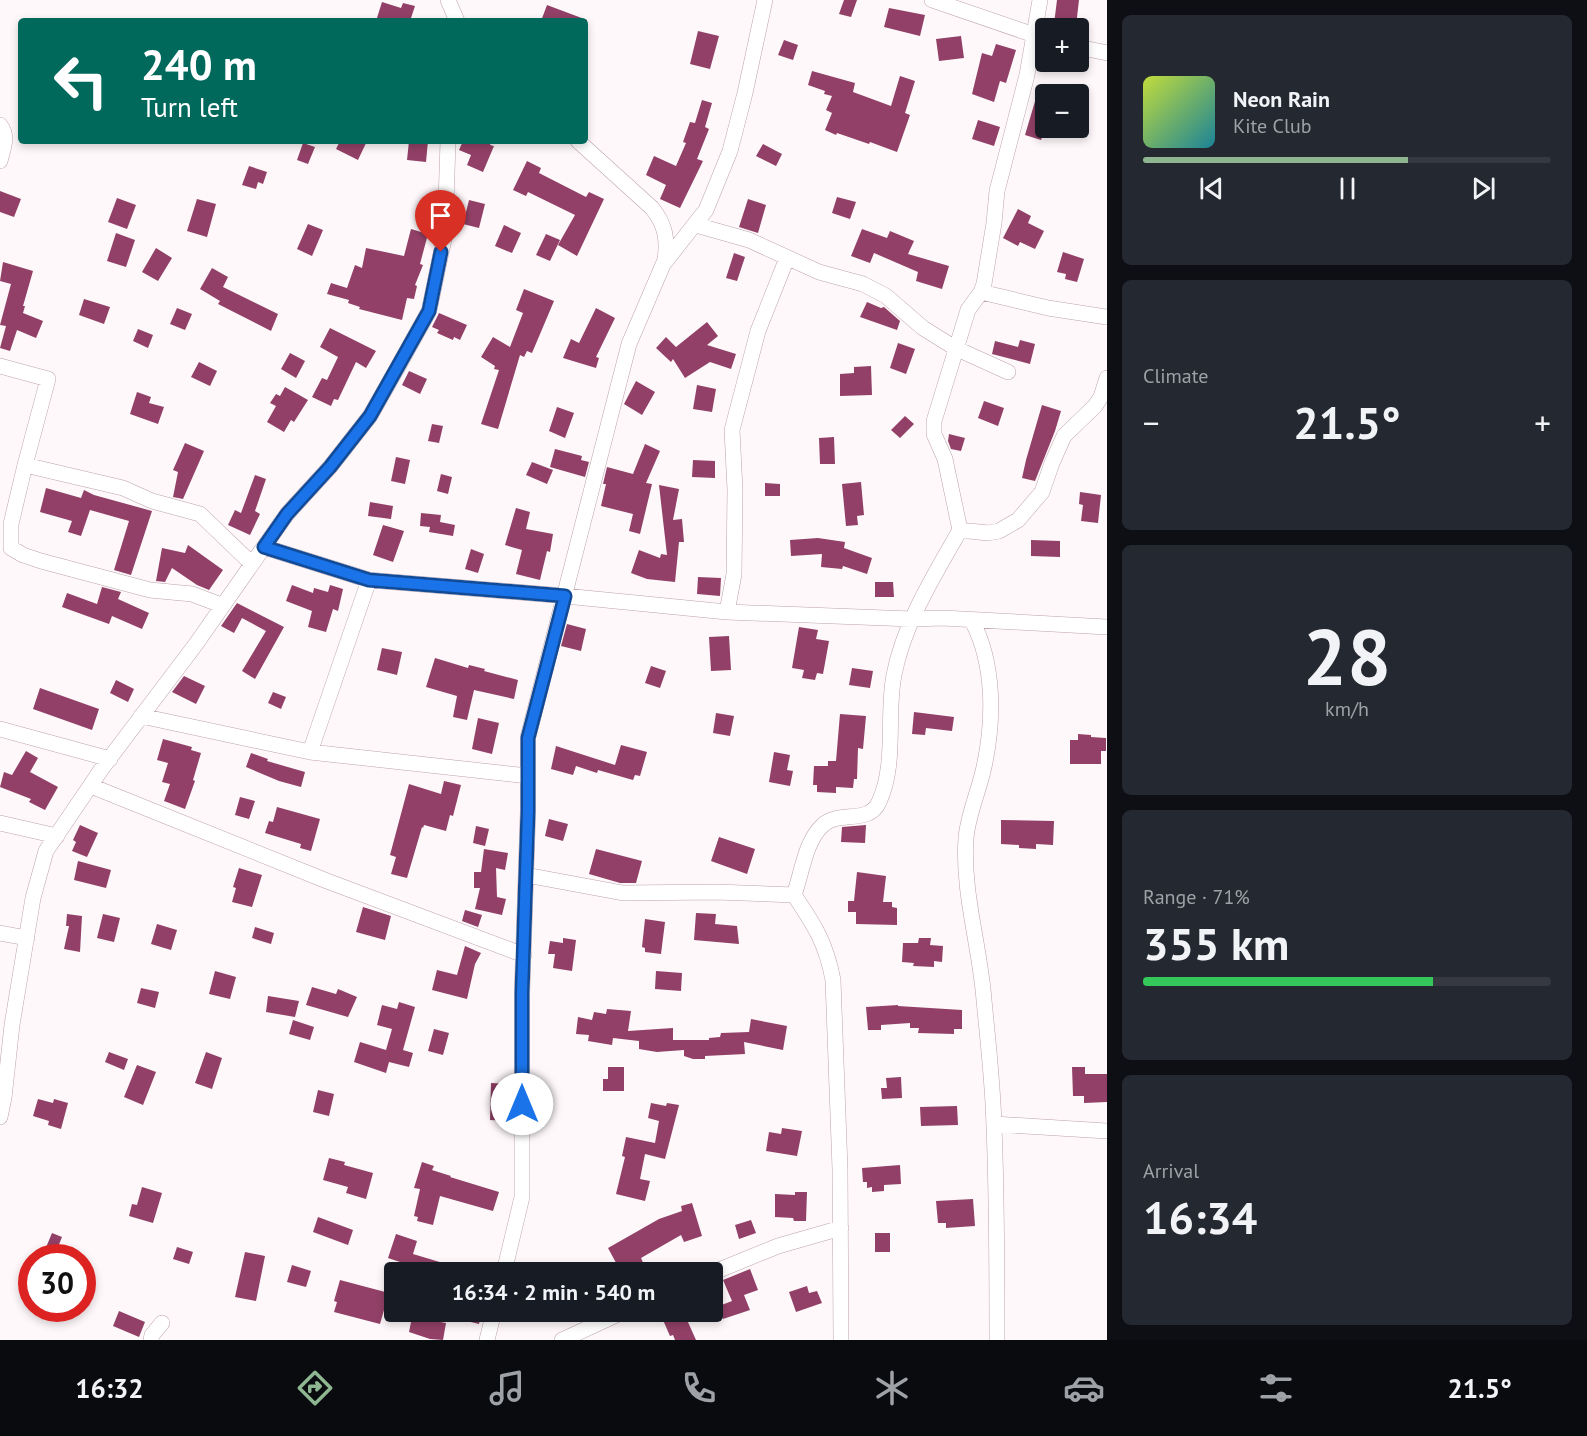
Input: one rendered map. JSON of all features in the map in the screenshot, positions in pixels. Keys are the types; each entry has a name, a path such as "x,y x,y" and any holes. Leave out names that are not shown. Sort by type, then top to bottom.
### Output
{"street":[{"path":"663,265 706,210 730,151 765,0"},
{"path":"932,0 1035,36"},
{"path":"1040,0 1040,18"},
{"path":"1089,49 1107,53"},
{"path":"794,895 814,835 825,823 835,818 862,816 878,806 888,770 889,718 894,675 900,650 912,620 960,530 945,459 934,434 934,428 937,409 968,310 981,292 989,256 997,191 1035,50"},
{"path":"0,125 4,130 6,141 0,161"},
{"path":"0,1116 12,1024 33,898 46,851 287,514 330,467 370,416 429,311 445,234 448,144"},
{"path":"506,1262 522,1197 528,738 629,344 663,265 667,244 666,232 660,217 581,144"},
{"path":"696,225 749,240 819,272 863,284 886,296 923,328 955,348 1008,372"},
{"path":"727,612 734,574 735,490 732,430 758,331 787,258"},
{"path":"981,292 1048,308 1107,318"},
{"path":"0,366 48,379 11,524 11,548 41,561 150,590 192,594 222,606"},
{"path":"960,530 988,533 999,531 1018,520 1042,492 1064,436 1095,406 1101,397 1107,378"},
{"path":"25,465 123,488 152,501 200,514 252,564"},
{"path":"264,547 369,580 727,612 912,620 943,618 1107,627"},
{"path":"310,752 369,580"},
{"path":"972,621 989,670 990,724 984,765 966,836 966,852 970,901 984,992 994,1124 997,1340"},
{"path":"141,716 310,752 528,776"},
{"path":"0,729 110,759"},
{"path":"91,786 327,881 524,955"},
{"path":"0,823 57,836"},
{"path":"526,875 623,893 716,892 794,895"},
{"path":"794,895 817,928 828,956 832,980 839,1135 841,1340"},
{"path":"0,933 27,938"},
{"path":"994,1124 1107,1131"},
{"path":"723,1268 778,1246 841,1228"},
{"path":"487,1340 491,1322"},
{"path":"562,1340 601,1322"},
{"path":"151,1340 152,1335 162,1323"}],"building":[{"path":"844,0 857,0 851,17 839,14"},
{"path":"1057,0 1079,0 1077,18 1055,18"},
{"path":"382,2 401,8 403,3 415,6 411,18 377,18"},
{"path":"547,5 582,18 542,18"},
{"path":"889,8 925,15 920,36 884,27"},
{"path":"698,31 719,36 710,69 690,64"},
{"path":"961,36 964,58 939,61 936,39"},
{"path":"784,40 798,45 793,60 778,55"},
{"path":"996,44 1016,50 1006,83 1000,81 994,102 972,94 982,53 992,56"},
{"path":"812,71 855,83 853,92 891,106 900,76 915,81 905,113 910,115 897,152 825,130 832,113 826,110 832,96 808,85"},
{"path":"702,100 712,103 705,127 709,129 697,159 703,161 680,208 660,199 666,185 646,175 654,156 676,166 686,143 683,142 690,122 695,123"},
{"path":"1035,101 1035,138 1042,138 1041,140 1025,135"},
{"path":"978,120 1000,127 994,146 972,139"},
{"path":"303,144 315,147 308,164 297,160"},
{"path":"338,144 366,144 358,160 336,149"},
{"path":"409,144 428,144 426,162 407,160"},
{"path":"462,144 494,146 483,172 467,165 471,155 459,150"},
{"path":"763,144 782,154 776,166 756,156"},
{"path":"527,161 541,168 539,173 586,197 589,192 604,199 577,256 558,245 575,215 528,192 526,196 513,190"},
{"path":"249,166 267,172 263,184 258,182 256,189 242,185"},
{"path":"0,191 21,199 14,217 0,212"},
{"path":"837,197 856,202 850,219 832,213"},
{"path":"117,198 136,205 127,229 108,222"},
{"path":"197,199 216,204 207,237 187,231"},
{"path":"748,199 766,205 758,233 739,227"},
{"path":"469,200 485,204 479,228 463,224"},
{"path":"1018,209 1031,216 1028,223 1044,231 1035,249 1020,242 1018,246 1003,238"},
{"path":"308,224 323,230 312,256 297,249"},
{"path":"504,225 521,233 512,253 495,246"},
{"path":"411,229 428,234 420,264 423,265 415,285 417,286 414,299 407,298 402,320 359,309 360,307 348,303 349,300 327,294 331,283 347,288 355,265 362,268 366,248 404,256"},
{"path":"862,229 887,238 890,231 914,241 908,254 949,266 942,289 916,281 918,272 874,253 870,263 851,256"},
{"path":"116,233 135,240 126,267 107,261"},
{"path":"546,234 560,240 550,261 536,255"},
{"path":"156,248 172,258 158,281 142,272"},
{"path":"1063,252 1084,259 1077,282 1065,279 1066,274 1057,272"},
{"path":"734,253 745,257 737,281 726,278"},
{"path":"3,262 33,271 23,313 43,321 36,338 17,330 10,351 0,348 6,326 0,325 11,284 0,281"},
{"path":"212,268 228,277 223,287 278,314 271,331 218,304 220,301 200,289"},
{"path":"524,289 554,301 532,353 527,351 524,357 520,355 498,429 481,424 499,370 494,369 495,366 481,357 493,337 510,347 523,313 516,310"},
{"path":"84,299 110,307 104,324 79,315"},
{"path":"867,302 881,308 884,307 900,321 897,330 860,317"},
{"path":"177,308 192,314 185,330 170,324"},
{"path":"596,308 615,318 596,357 599,358 596,368 563,358 571,339 579,343"},
{"path":"439,313 467,325 460,340 454,337 453,340 437,333 439,330 432,327"},
{"path":"707,322 718,336 707,345 736,354 731,369 710,362 685,378 673,359 671,362 656,348 666,337 676,347"},
{"path":"330,328 376,351 366,368 356,362 338,400 334,399 331,406 312,397 322,378 327,380 338,357 320,347"},
{"path":"138,329 153,335 148,348 133,341"},
{"path":"1020,340 1035,344 1030,364 992,354 995,341 1018,347"},
{"path":"898,343 915,349 906,374 890,368"},
{"path":"290,353 305,361 296,378 281,369"},
{"path":"199,362 217,371 210,386 191,377"},
{"path":"871,366 872,395 840,396 840,374 854,373 854,367"},
{"path":"409,371 427,379 420,394 402,385"},
{"path":"636,381 655,392 642,415 624,404"},
{"path":"697,385 716,389 712,412 693,409"},
{"path":"285,387 308,400 294,422 291,420 284,432 267,422 276,406 270,403 276,394 280,396"},
{"path":"137,392 151,397 149,403 164,407 158,424 130,414"},
{"path":"984,401 1004,408 998,426 978,418"},
{"path":"1042,405 1061,411 1035,481 1022,478"},
{"path":"557,407 574,413 565,438 549,431"},
{"path":"905,416 914,424 900,438 891,430"},
{"path":"432,424 443,426 439,443 428,441"},
{"path":"949,434 965,438 961,451 951,449 948,441"},
{"path":"834,437 835,464 820,464 819,438"},
{"path":"185,443 204,451 183,499 173,497 178,472 173,470"},
{"path":"645,444 660,451 646,483 652,484 640,534 629,531 633,514 601,506 607,467 633,474"},
{"path":"555,449 582,456 581,460 589,462 585,477 550,467"},
{"path":"396,457 410,460 405,484 391,481"},
{"path":"693,460 715,461 715,478 692,477"},
{"path":"532,462 553,470 547,484 526,475"},
{"path":"441,474 452,477 448,494 437,491"},
{"path":"255,475 266,479 255,511 260,514 250,535 228,525 235,510 241,513"},
{"path":"861,482 864,515 857,516 858,525 846,526 842,484"},
{"path":"765,483 780,484 780,496 765,496"},
{"path":"659,485 679,489 673,520 682,519 684,542 679,542 675,582 647,579 631,573 639,550 660,558 661,554 667,555"},
{"path":"46,488 81,498 84,490 94,495 152,511 131,575 114,570 129,521 90,510 81,536 68,532 72,521 40,512"},
{"path":"1080,492 1101,495 1098,523 1081,521 1083,505 1079,504"},
{"path":"370,502 393,506 391,519 368,516"},
{"path":"516,508 530,512 526,529 553,534 550,552 547,551 540,580 516,574 522,550 505,545"},
{"path":"421,513 441,515 440,522 455,525 453,536 429,532 430,527 420,526"},
{"path":"383,525 404,531 393,562 373,555"},
{"path":"818,538 845,542 844,548 872,558 867,574 843,566 842,569 821,567 822,554 791,556 790,540"},
{"path":"1031,540 1060,541 1060,557 1031,556"},
{"path":"188,545 223,570 209,590 197,585 172,568 165,582 156,581 162,548 185,553"},
{"path":"471,549 484,554 478,573 465,569"},
{"path":"698,577 721,578 720,596 697,594"},
{"path":"875,582 893,582 894,597 875,597"},
{"path":"292,585 313,593 314,588 328,592 330,585 343,589 338,611 333,609 326,632 308,627 312,611 286,601"},
{"path":"102,587 121,592 118,599 149,613 142,629 112,616 109,624 62,607 67,593 97,604"},
{"path":"237,603 284,627 255,679 242,671 266,631 242,618 234,633 221,626"},
{"path":"567,624 586,629 581,651 561,646"},
{"path":"799,627 818,630 816,639 829,641 823,674 817,673 815,680 802,678 804,670 792,668"},
{"path":"729,636 731,670 711,671 709,637"},
{"path":"382,648 402,652 397,675 377,670"},
{"path":"435,658 468,668 469,665 485,669 484,671 518,680 514,699 474,690 467,720 453,717 457,696 426,687"},
{"path":"651,666 666,671 660,688 645,683"},
{"path":"852,668 873,671 870,688 849,685"},
{"path":"184,676 205,686 196,704 172,692"},
{"path":"116,680 134,689 128,702 110,693"},
{"path":"40,688 99,709 92,730 33,709"},
{"path":"273,692 286,697 281,709 268,703"},
{"path":"914,712 954,717 952,731 926,728 925,735 912,734"},
{"path":"716,713 734,716 730,736 713,733"},
{"path":"840,714 866,716 863,749 858,748 857,779 854,779 853,788 836,787 836,793 817,792 817,785 813,785 814,766 828,766 828,761 836,761"},
{"path":"478,718 499,723 492,754 472,749"},
{"path":"1078,734 1106,738 1106,751 1101,751 1101,764 1070,764 1070,740 1078,740"},
{"path":"163,739 192,747 191,750 201,753 193,780 195,781 185,809 164,801 170,784 162,782 168,763 157,760"},
{"path":"621,745 647,752 640,776 635,775 633,780 576,766 573,775 551,769 556,746 615,765"},
{"path":"26,751 38,758 30,772 58,787 45,810 29,802 31,799 0,787 4,772 12,775"},
{"path":"774,752 790,755 787,770 793,771 790,786 769,782"},
{"path":"251,753 268,759 267,761 305,772 301,787 279,781 246,767"},
{"path":"444,781 461,785 453,816 450,815 446,831 424,825 407,878 391,874 396,857 390,855 409,784 441,794"},
{"path":"240,797 255,801 249,819 235,815"},
{"path":"277,807 320,819 311,851 300,848 301,844 265,833 269,821 273,822"},
{"path":"549,819 568,824 563,841 545,836"},
{"path":"1001,820 1054,821 1053,845 1036,844 1036,849 1001,844"},
{"path":"80,825 98,833 87,857 72,851 76,842 73,840"},
{"path":"866,825 865,843 841,842 842,827"},
{"path":"476,826 489,829 485,846 473,843"},
{"path":"719,837 755,849 747,874 711,861"},
{"path":"484,849 508,853 505,870 496,868 497,897 506,899 502,915 475,909 480,888 474,888 474,872 481,872"},
{"path":"596,849 642,861 636,883 620,883 589,874"},
{"path":"78,861 111,870 106,888 74,880"},
{"path":"239,868 262,875 252,907 232,902 236,888 233,887"},
{"path":"857,872 886,876 883,902 892,902 892,907 897,908 897,925 856,924 856,912 848,912 848,901 854,901"},
{"path":"363,907 391,916 385,940 356,932"},
{"path":"465,910 482,915 478,927 462,921"},
{"path":"696,913 716,914 715,924 737,926 739,944 694,940"},
{"path":"67,914 82,916 80,952 64,949 69,926 66,926"},
{"path":"103,914 120,918 114,942 97,938"},
{"path":"645,919 665,922 661,954 645,952 645,948 642,947"},
{"path":"157,924 177,930 171,950 151,944"},
{"path":"255,927 274,933 271,944 252,938"},
{"path":"563,938 576,940 572,971 553,968 555,954 548,954 550,941 563,943"},
{"path":"919,938 931,938 930,945 943,946 942,962 934,961 934,967 913,966 914,963 902,962 903,943 918,943"},
{"path":"465,946 481,953 475,964 467,999 432,990 437,970 457,975"},
{"path":"215,971 236,977 230,999 209,994"},
{"path":"656,971 682,973 681,991 655,989"},
{"path":"312,987 336,994 338,989 357,997 348,1017 306,1005"},
{"path":"141,988 159,992 155,1008 137,1003"},
{"path":"268,996 299,1001 295,1017 266,1012"},
{"path":"399,1002 415,1007 403,1050 413,1053 409,1067 389,1062 386,1073 354,1062 360,1042 386,1050 392,1029 377,1025 382,1005 397,1009"},
{"path":"898,1005 962,1010 962,1029 954,1029 954,1034 918,1033 919,1028 910,1028 910,1023 881,1025 881,1030 868,1030 866,1007"},
{"path":"607,1009 631,1011 628,1031 673,1028 673,1040 709,1040 709,1038 720,1037 721,1033 749,1032 751,1019 787,1026 783,1050 744,1042 745,1054 705,1056 705,1059 693,1059 684,1056 684,1050 657,1052 639,1049 639,1041 613,1038 612,1045 588,1041 589,1035 576,1034 578,1017 592,1020 594,1012 606,1014"},
{"path":"293,1020 314,1027 310,1040 289,1034"},
{"path":"434,1029 449,1033 443,1055 428,1051"},
{"path":"109,1052 128,1059 124,1070 105,1062"},
{"path":"206,1052 222,1058 212,1089 195,1083"},
{"path":"137,1065 156,1072 143,1105 124,1097"},
{"path":"608,1067 624,1067 624,1091 603,1091 603,1079 608,1079"},
{"path":"1072,1067 1085,1067 1085,1074 1107,1074 1107,1102 1084,1103 1084,1096 1073,1096"},
{"path":"901,1077 902,1098 882,1099 881,1088 887,1088 886,1078"},
{"path":"491,1083 510,1084 508,1121 490,1120"},
{"path":"318,1090 334,1094 329,1116 313,1112"},
{"path":"38,1099 53,1103 54,1099 68,1103 61,1129 48,1125 49,1121 33,1116"},
{"path":"651,1103 666,1106 667,1103 679,1105 665,1159 645,1154 640,1179 650,1181 645,1201 616,1194 625,1157 622,1156 626,1137 655,1143 659,1121 648,1118"},
{"path":"957,1106 958,1125 921,1126 920,1107"},
{"path":"782,1128 802,1131 797,1156 766,1151 769,1132 781,1134"},
{"path":"329,1158 373,1173 366,1199 346,1193 348,1187 323,1180"},
{"path":"422,1162 434,1166 432,1170 499,1192 493,1211 440,1196 433,1225 417,1221 418,1217 414,1216 420,1189 414,1188"},
{"path":"900,1165 901,1184 884,1185 884,1191 872,1192 872,1187 867,1188 867,1182 863,1182 862,1168"},
{"path":"142,1187 162,1193 153,1223 129,1216 132,1204 137,1205"},
{"path":"795,1192 807,1192 806,1221 775,1217 775,1194 795,1195"},
{"path":"973,1199 975,1226 946,1228 946,1223 938,1223 936,1201"},
{"path":"692,1203 702,1236 684,1242 681,1235 641,1258 643,1262 616,1262 608,1248 659,1219 682,1211 681,1206"},
{"path":"318,1217 353,1230 348,1245 313,1232"},
{"path":"751,1220 756,1233 739,1239 735,1225"},
{"path":"52,1233 62,1237 59,1244 47,1244"},
{"path":"875,1233 890,1233 890,1252 875,1252"},
{"path":"396,1234 417,1241 413,1254 440,1262 400,1262 388,1258"},
{"path":"177,1247 193,1252 189,1264 173,1259"},
{"path":"245,1252 265,1256 256,1301 235,1297"},
{"path":"292,1265 311,1271 306,1287 287,1282"},
{"path":"750,1269 758,1290 744,1295 750,1310 723,1319 723,1304 732,1301 723,1280"},
{"path":"340,1280 384,1292 384,1310 380,1324 334,1312 337,1302 334,1301"},
{"path":"807,1286 809,1293 817,1291 822,1303 796,1312 789,1292"},
{"path":"119,1311 145,1322 139,1337 113,1326"},
{"path":"411,1322 446,1323 443,1340 430,1339 409,1332"},
{"path":"664,1322 688,1322 696,1340 675,1340 673,1335 670,1336"}],"route":[{"path":"441,252 429,311 370,416 330,467 287,514 264,547 369,580 565,596 528,738 522,993 522,1104"}]}
